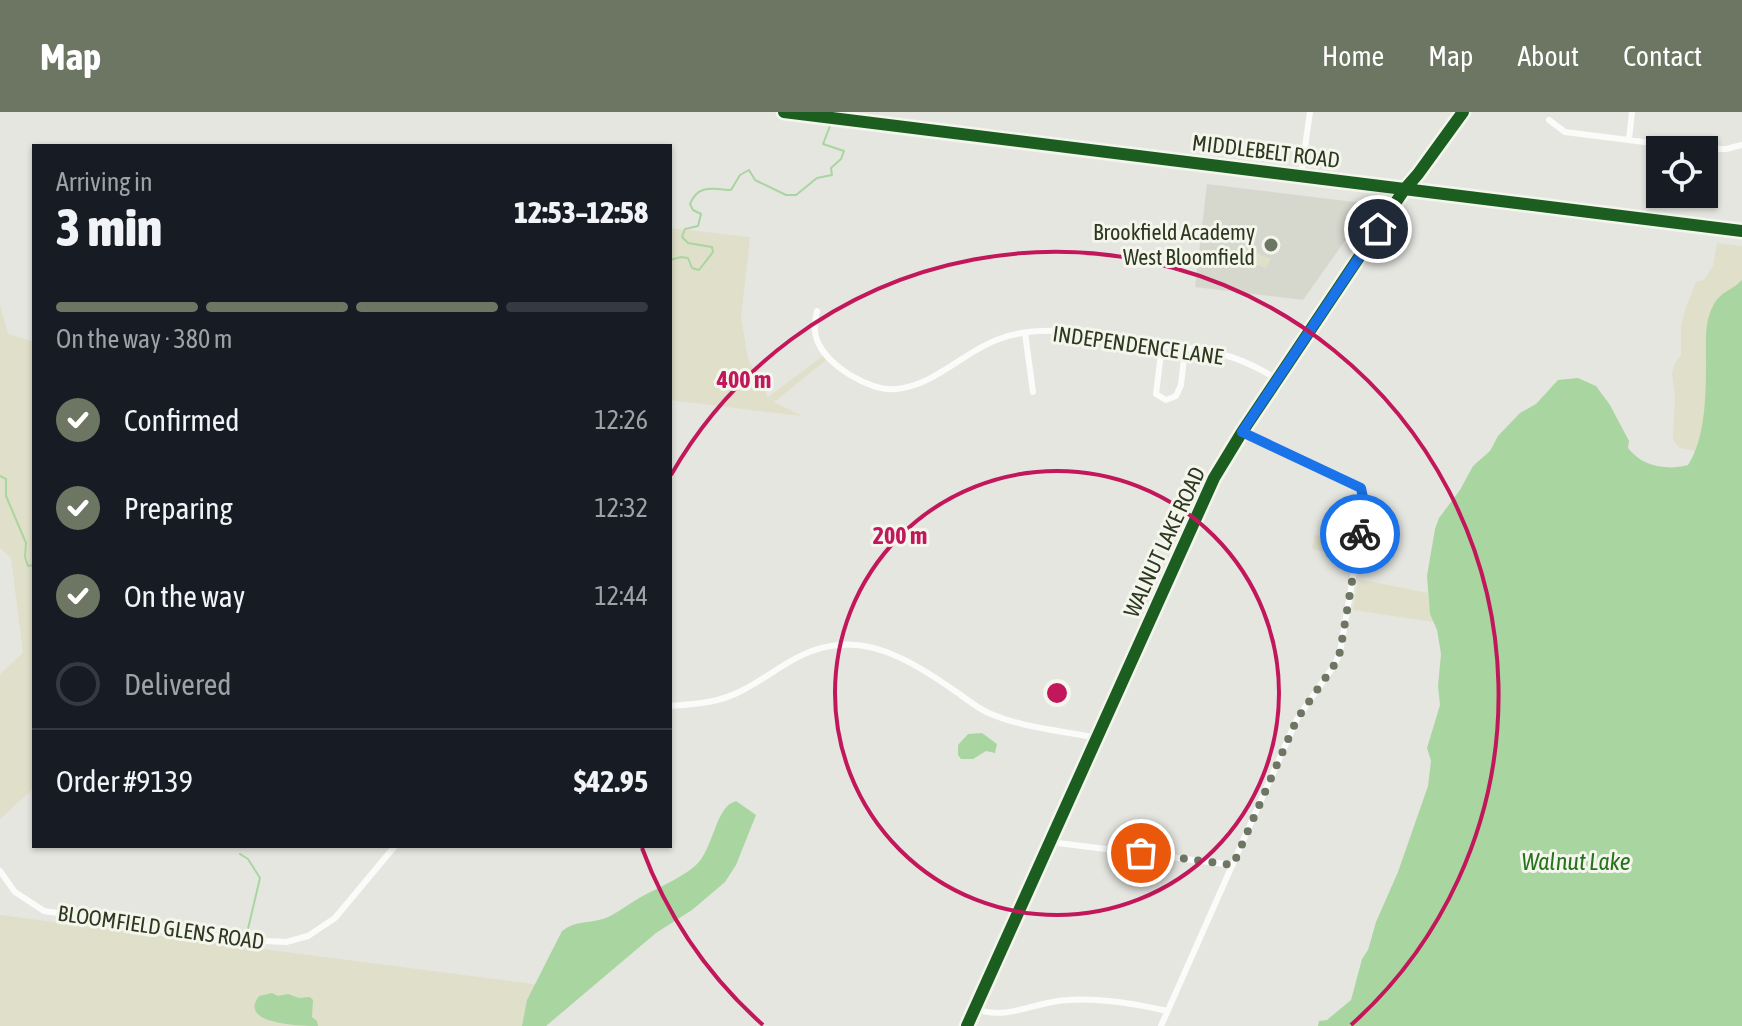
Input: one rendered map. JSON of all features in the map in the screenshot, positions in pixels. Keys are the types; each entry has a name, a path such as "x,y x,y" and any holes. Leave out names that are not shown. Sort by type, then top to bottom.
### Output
{"street":[{"name":"MIDDLEBELT ROAD","path":"784,112 1742,231"},
{"path":"1301,175 1310,112"},
{"name":"WALNUT LAKE ROAD","path":"967,1026 1214,478 1404,190 1463,112"},
{"path":"1629,139 1632,112"},
{"path":"1549,120 1565,132 1700,149 1726,149 1742,145"},
{"name":"INDEPENDENCE LANE","path":"817,311 814,326 824,353 866,384 895,390 937,376 998,339 1025,333 1083,333 1219,353 1254,365 1277,379"},
{"path":"1025,333 1033,392"},
{"path":"1162,345 1156,394 1166,400 1176,396 1181,385 1185,349"},
{"path":"1161,1026 1297,719 1340,652 1365,507 1361,488 1352,482 1242,432"},
{"path":"672,706 703,703 738,693 807,651 853,645 882,650 926,672 988,713 1011,721 1098,738"},
{"path":"1050,842 1233,865"},
{"name":"BLOOMFIELD GLENS ROAD","path":"0,871 15,892 44,911 231,938 286,942 308,936 335,918 393,848"},
{"path":"976,1009 1002,1013 1072,1000 1167,1011"}],"shaded area":[{"name":"Brookfield Academy West Bloomfield","path":"1207,184 1371,204 1303,300 1195,287"},
{"path":"672,228 750,237 741,317 748,359 768,397 823,356 826,360 774,402 802,416 672,400"},
{"path":"1717,243 1742,246 1742,459 1680,448 1673,440 1675,397 1672,373 1681,355 1681,326 1696,282 1704,280 1713,266"},
{"path":"1239,246 1271,259 1266,268 1239,258"},
{"path":"0,305 8,334 32,341 32,790 0,819 0,674 23,653 11,558 0,548"},
{"path":"1315,535 1348,542 1345,556 1312,549"},
{"path":"1358,579 1428,593 1433,622 1353,610"},
{"path":"0,915 548,986 543,1026 0,1026"}],"water":[{"name":"Walnut Lake","path":"1742,280 1742,1026 1318,1026 1319,1021 1327,1020 1351,1000 1362,959 1398,872 1428,786 1431,761 1427,748 1440,705 1441,654 1437,630 1430,614 1427,576 1439,518 1473,466 1490,451 1498,436 1520,413 1536,404 1558,380 1578,378 1596,386 1629,441 1628,448 1640,459 1663,467 1688,465 1698,442 1704,414 1706,338 1711,311 1724,293"},
{"path":"982,733 997,744 995,753 986,751 973,759 961,759 958,745 968,734"},
{"path":"736,801 756,815 736,865 725,882 692,910 656,933 546,1026 522,1026 527,1000 562,931 608,917 689,871 701,859 723,811"},
{"path":"272,993 310,997 313,1000 312,1017 318,1026 275,1022 257,1013 255,1006 259,996"}],"waterway":[{"path":"672,259 688,258 692,268 699,270 713,252 712,247 688,243 682,237 685,229 698,226 701,214 693,210 690,204 697,193 712,189 731,190 740,175 749,170 755,180 786,195 796,195 817,178 832,175 831,168 841,159 844,151 823,144 830,126"},
{"path":"0,476 6,479 6,496 26,543 28,566 32,565"},
{"path":"240,854 248,859 260,878 247,933"}],"cycle path":[{"path":"784,112 1742,231"},
{"path":"967,1026 1214,478 1404,190 1463,112"}],"way so far":[{"path":"1141,853 1233,865 1303,707 1327,676 1340,652 1360,534"}],"place":[{"name":"Brookfield Academy West Bloomfield","path":"1271,245"}],"route":[{"path":"1360,534 1365,507 1361,488 1242,432 1378,229"}]}
